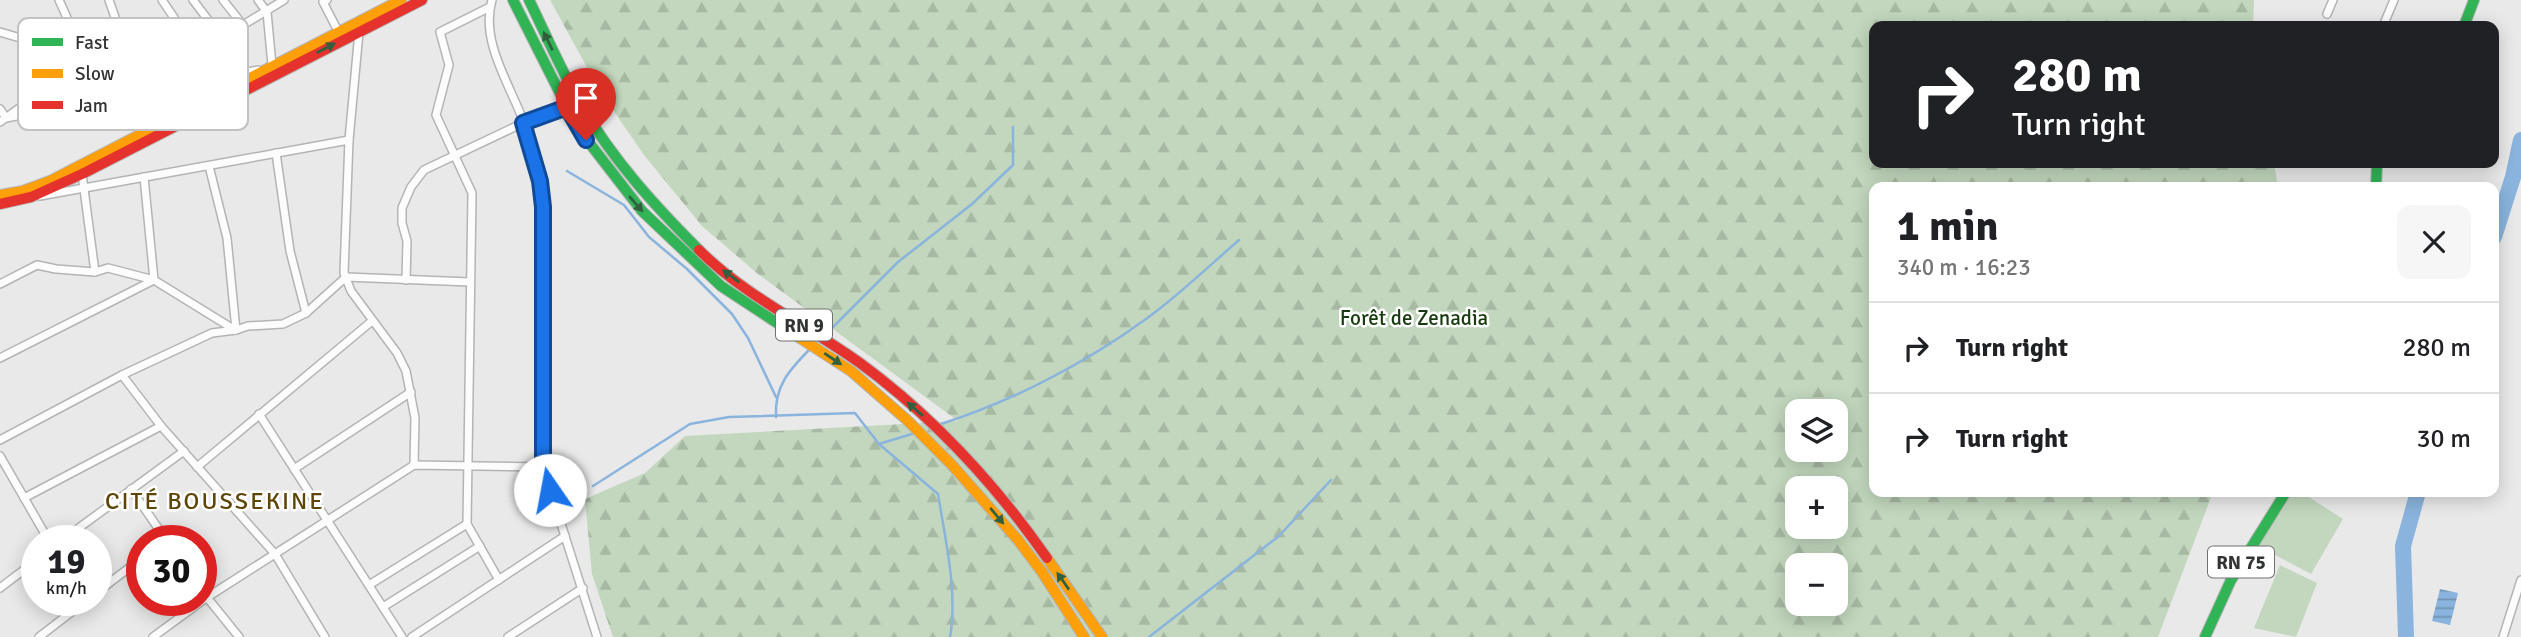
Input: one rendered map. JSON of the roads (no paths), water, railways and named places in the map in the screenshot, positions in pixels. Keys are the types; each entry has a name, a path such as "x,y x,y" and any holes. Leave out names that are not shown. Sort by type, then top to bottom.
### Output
{"main road":[{"path":"248,77 401,0"},
{"path":"248,89 422,0"},
{"name":"RN 9","path":"513,0 577,127 615,179 651,220 697,265 748,306 851,371 879,394 952,465 1026,551 1084,637"},
{"name":"RN 9","path":"528,0 581,105 607,145 653,204 707,258 774,308 862,364 920,413 1002,497 1034,538 1102,637"},
{"path":"2466,21 2474,0"},
{"path":"0,195 23,191 50,181 147,130"},
{"path":"0,204 31,197 168,130"},
{"name":"RN 75","path":"2205,637 2222,595 2249,547 2283,497"}],"street":[{"path":"59,0 67,18"},
{"path":"109,0 115,18"},
{"path":"162,0 174,18"},
{"path":"193,0 207,18"},
{"path":"223,0 237,18"},
{"path":"248,70 269,66 267,12 258,0"},
{"path":"248,22 284,0"},
{"path":"327,0 323,2 338,31"},
{"path":"2327,14 2333,0"},
{"path":"2385,21 2393,0"},
{"path":"490,2 488,25 494,49 523,123 540,181 543,207 543,467 597,637"},
{"path":"490,2 440,32 449,65 436,115 472,194 467,524 499,580"},
{"path":"0,32 18,37"},
{"path":"359,32 349,140 344,273 351,291 397,353 406,371 415,418 414,465"},
{"path":"406,280 407,241 402,223 402,208 411,187 424,170 457,157 523,123 567,107"},
{"path":"0,109 3,120 18,109"},
{"path":"31,197 349,140"},
{"path":"276,153 290,251 306,313"},
{"path":"209,166 226,238 236,330"},
{"path":"82,174 95,272"},
{"path":"144,177 153,280"},
{"path":"0,284 37,265 95,272 108,268 153,280 236,330"},
{"path":"0,440 122,375 212,333 248,326 283,324 306,313 346,278 470,282"},
{"path":"0,358 153,280"},
{"path":"197,467 372,321"},
{"path":"122,375 161,426 275,554 325,637"},
{"path":"295,469 411,391"},
{"path":"260,414 402,637"},
{"path":"24,498 161,426"},
{"path":"83,525 184,451"},
{"path":"0,456 40,525"},
{"path":"217,591 414,465 543,467"},
{"path":"131,489 156,525"},
{"path":"369,585 467,524"},
{"path":"412,637 565,536"},
{"path":"383,607 480,546"},
{"path":"112,581 126,570"},
{"path":"0,588 21,572"},
{"path":"2503,637 2521,580"},
{"path":"509,637 583,589"},
{"path":"217,611 239,637"},
{"path":"39,637 66,616"},
{"path":"153,637 182,616"}],"water":[{"path":"2440,589 2458,593 2450,625 2432,621"}],"waterway":[{"path":"826,334 898,262 972,204 1013,165 1013,127"},
{"path":"2499,221 2521,140"},
{"path":"567,171 624,205 649,237 687,269 732,314 748,338 776,397"},
{"path":"938,425 1020,393 1098,351 1158,310 1239,240"},
{"path":"776,417 778,396 785,379 811,348"},
{"path":"593,486 690,424 729,417 855,413 879,444 938,494 952,584 950,637"},
{"path":"879,444 915,433"},
{"path":"1149,637 1279,536 1331,480"},
{"path":"2406,637 2403,546 2417,497"}],"district":[{"name":"CITÉ BOUSSEKINE","path":"215,501"}],"park label":[{"name":"Forêt de Zenadia","path":"1414,318"}]}
